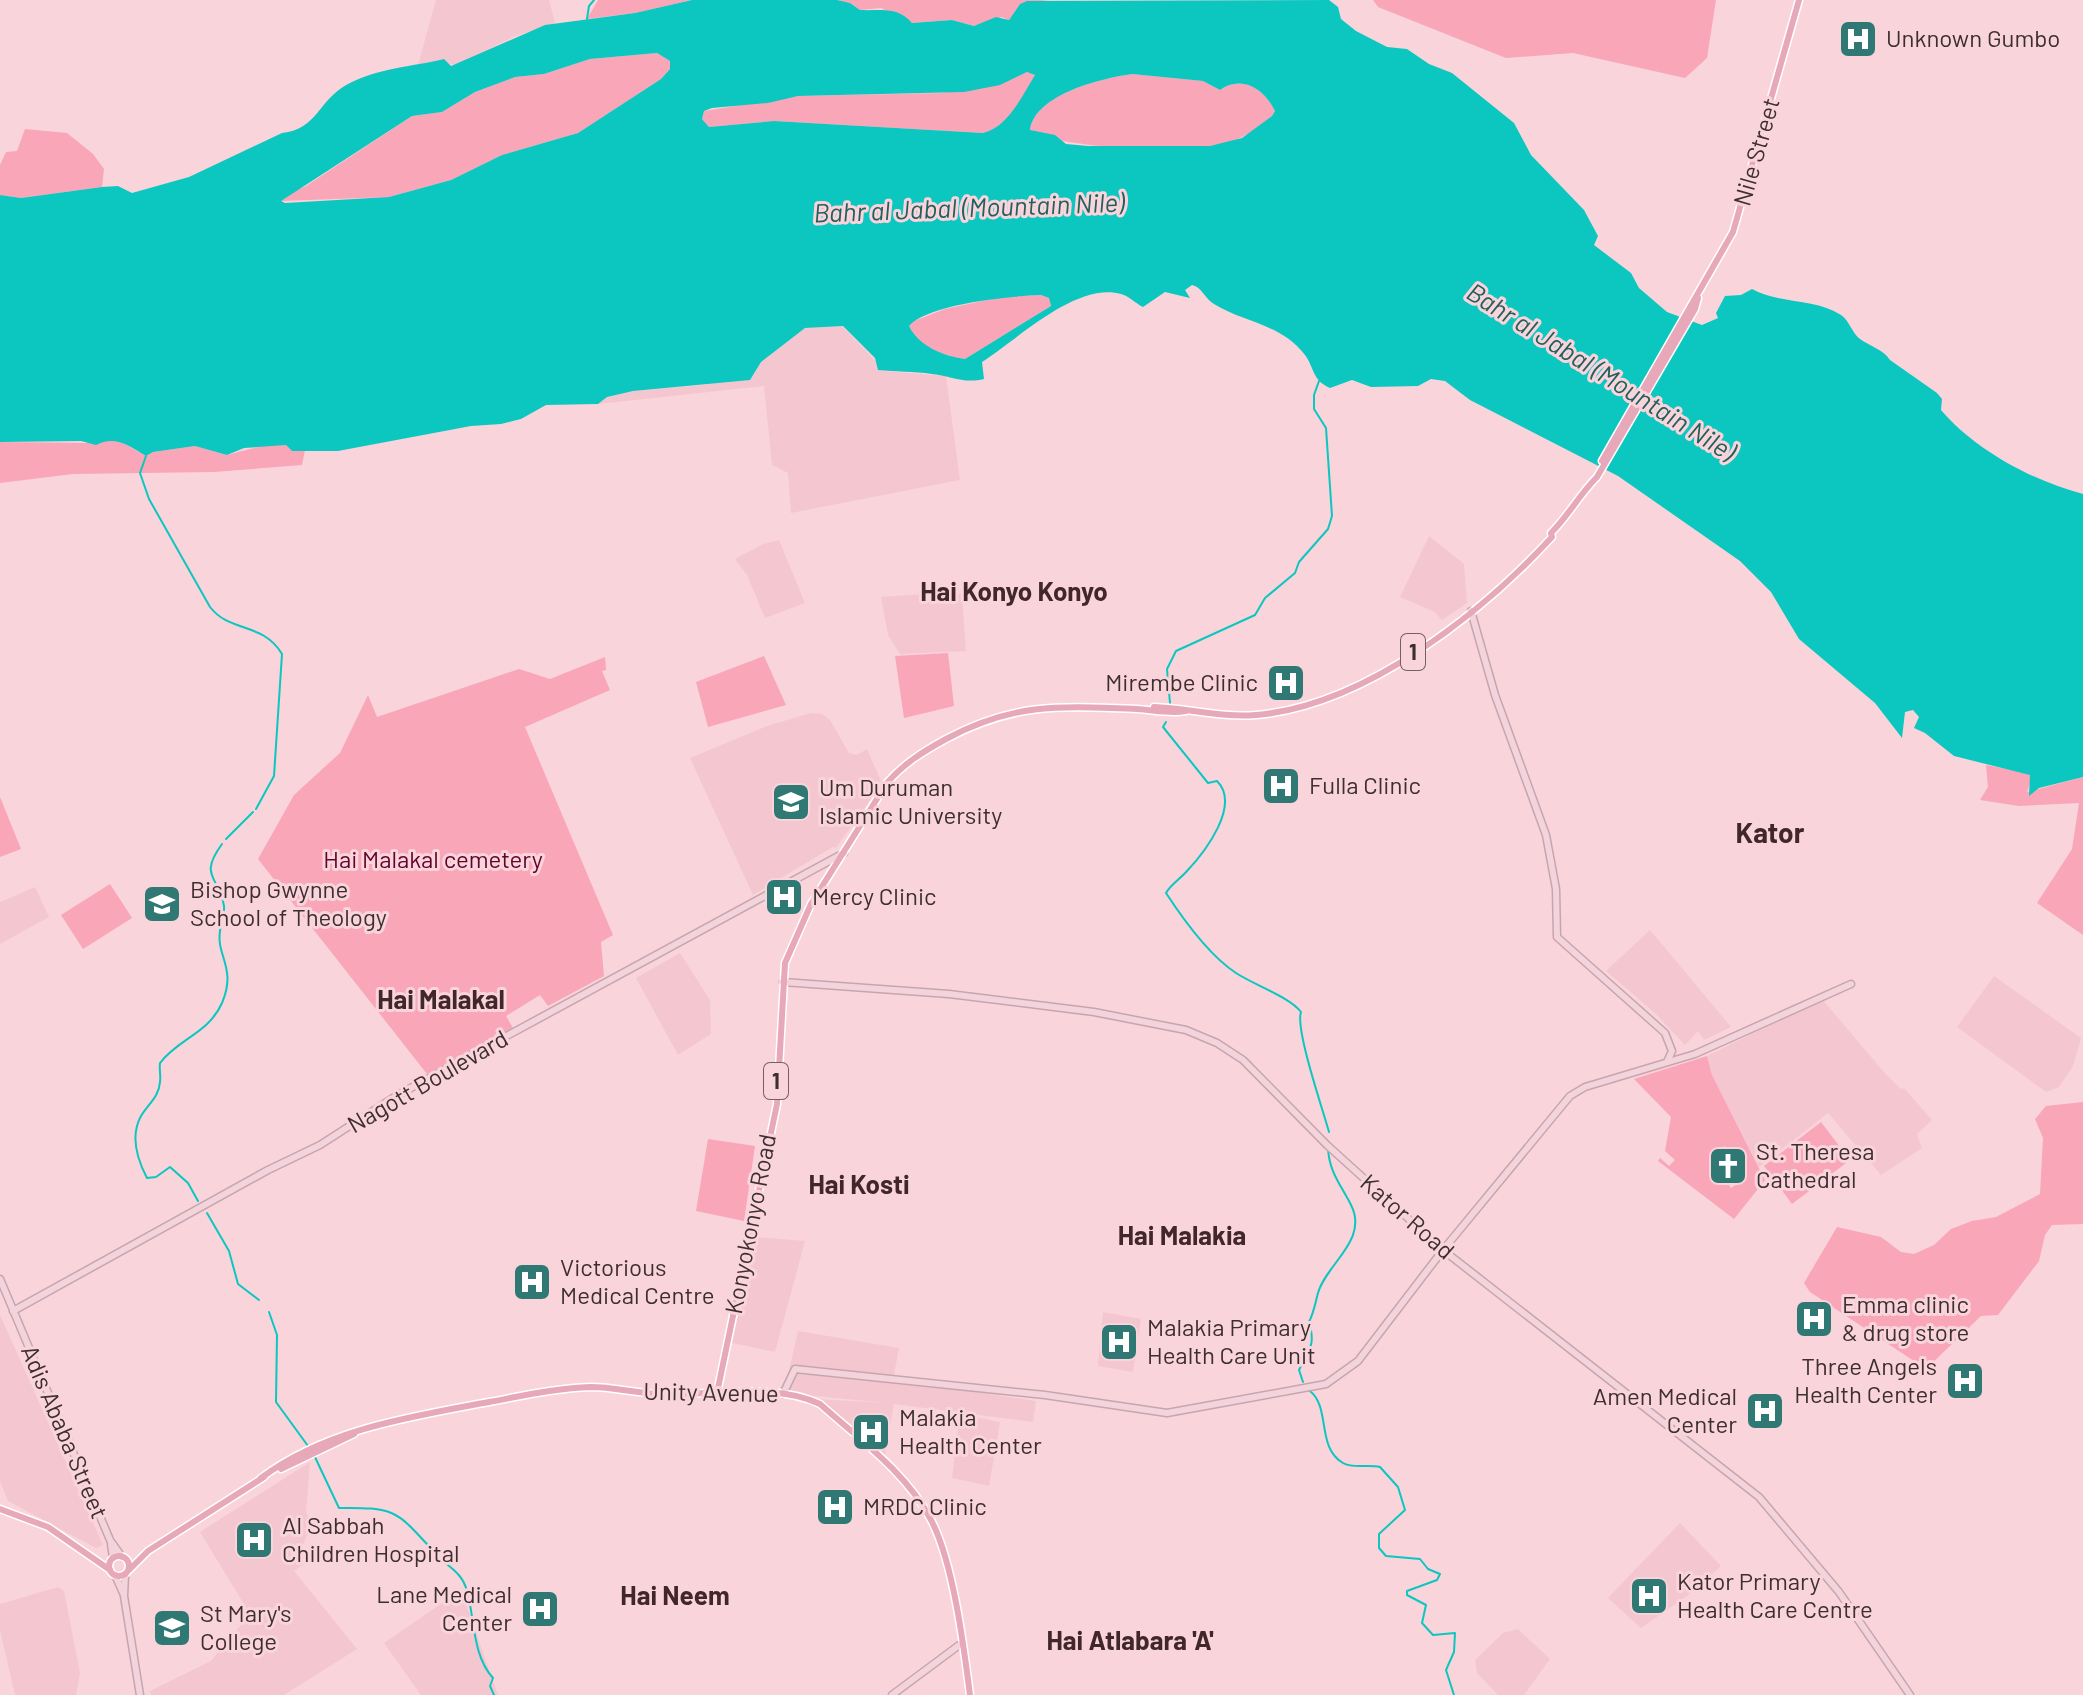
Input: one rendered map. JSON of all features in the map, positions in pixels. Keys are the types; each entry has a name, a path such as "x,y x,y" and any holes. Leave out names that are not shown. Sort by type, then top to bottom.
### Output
{"main road":[{"name":"Nile Street","path":"1596,476 1694,308 1737,222 1799,0"},
{"name":"Konyokonyo Road","path":"717,1393 777,1104 783,982 791,945 802,920 897,771 973,725 1005,713 1039,708 1147,709 1257,715 1343,695 1390,668 1471,611 1524,567 1575,508 1596,476"},
{"name":"Unity Avenue","path":"312,1450 361,1430 461,1407 575,1388 665,1395 783,1394 820,1404 902,1479 922,1505 936,1531 962,1643 970,1695"},
{"path":"0,1509 48,1527 112,1572 127,1572 148,1551 298,1453 312,1450"},
{"path":"261,1478 312,1450"},
{"path":"86,1552 118,1558 148,1551"},
{"path":"118,1558 127,1572"},
{"path":"112,1572 118,1558"}],"street":[{"path":"1471,611 1495,695 1546,835 1556,889 1557,937 1665,1033 1672,1051 1667,1062"},
{"name":"Nagott Boulevard","path":"13,1311 268,1170 320,1145 396,1096 844,853"},
{"name":"Kator Road","path":"783,982 1048,1006 1132,1018 1198,1033 1243,1060 1327,1145 1443,1250 1759,1497 1839,1592 1910,1695"},
{"path":"783,1394 795,1369 1045,1395 1167,1413 1326,1384 1358,1361 1443,1250 1570,1096 1585,1087 1695,1054 1851,984"},
{"name":"Adis Ababa Street","path":"0,1279 118,1558"},
{"path":"112,1572 124,1596"},
{"path":"127,1572 124,1596 140,1695"},
{"path":"892,1695 962,1643"}],"shaded area":[{"path":"436,0 549,0 555,23 513,37 459,64 418,65"},
{"path":"842,326 885,371 946,376 960,480 791,513 788,473 772,465 764,386 598,404 607,397 633,391 705,385 761,362 805,328"},
{"path":"1429,536 1464,564 1467,603 1442,620 1435,612 1400,597"},
{"path":"779,540 805,603 765,618 747,575 735,559 763,544"},
{"path":"951,592 962,594 966,651 900,654 888,635 881,597"},
{"name":"Um Duruman Islamic University","path":"811,713 822,714 830,720 849,753 857,755 867,749 882,783 836,848 753,895 690,758 767,726"},
{"path":"35,887 49,917 0,944 0,902"},
{"path":"1650,930 1731,1027 1704,1040 1698,1031 1685,1045 1656,1014 1606,971"},
{"path":"680,953 710,1000 711,1034 678,1055 636,978"},
{"path":"1994,976 2081,1038 2073,1066 2059,1087 2046,1092 1957,1027"},
{"path":"1822,999 1884,1072 1901,1089 1904,1088 1932,1120 1917,1134 1922,1148 1881,1175 1828,1113 1759,1167 1712,1075 1707,1056"},
{"path":"756,1237 805,1241 775,1352 732,1343"},
{"name":"Malakia Primary Health Care Unit","path":"1103,1312 1141,1319 1133,1372 1098,1366"},
{"path":"0,1315 103,1545 96,1548 8,1501 0,1481"},
{"path":"798,1331 899,1348 893,1380 1036,1401 1033,1422 894,1404 884,1460 816,1399 887,1403 784,1393"},
{"path":"960,1414 1000,1422 989,1486 952,1478"},
{"path":"310,1462 306,1513 313,1522 302,1547 311,1559 294,1571 357,1649 284,1695 151,1695 150,1691 211,1661 250,1614 200,1532"},
{"path":"1680,1523 1721,1566 1691,1593 1641,1628 1608,1598"},
{"path":"58,1587 64,1591 80,1673 76,1695 15,1695 0,1630 0,1604"},
{"path":"461,1590 498,1695 421,1695 384,1643"},
{"path":"1518,1629 1550,1659 1524,1695 1498,1695 1477,1673 1475,1660 1503,1633"}],"green space":[{"path":"598,0 692,0 635,13 587,19"},
{"path":"837,0 1048,0 1020,4 1009,20 1002,17 974,26 952,20 912,23 881,8 860,10 850,3"},
{"path":"1373,0 1716,0 1707,58 1685,78 1573,53 1506,58 1378,7"},
{"path":"657,53 670,61 670,69 661,79 578,133 502,155 451,180 389,197 281,201 284,196 306,186 412,116 442,112 475,92 515,77 544,74 590,59"},
{"path":"1027,72 1036,75 1014,110 992,130 983,133 774,121 709,127 702,119 704,111 798,96 942,93 1007,81"},
{"path":"1132,74 1203,81 1220,90 1244,84 1265,96 1275,111 1236,140 1188,148 1098,146 1046,137 1030,130 1035,117 1057,98 1088,84"},
{"path":"25,129 67,133 93,154 104,169 102,187 21,198 0,195 0,165 6,152 17,151"},
{"path":"1041,295 1049,298 1051,306 965,359 932,349 919,340 909,326 909,323 945,309 1001,297"},
{"path":"106,439 121,442 146,456 153,452 195,446 227,455 270,444 286,445 292,451 305,450 302,465 214,472 73,474 0,483 0,442 87,443"},
{"path":"948,653 954,706 904,718 895,656"},
{"path":"764,656 786,705 708,727 696,682"},
{"name":"Hai Malakal cemetery","path":"605,657 606,670 602,671 610,690 525,727 613,935 601,942 604,976 548,1006 540,995 506,1016 513,1028 427,1074 258,859 294,795 340,753 368,695 377,717 519,669 550,679"},
{"path":"1986,765 2028,773 2032,777 2027,792 2083,777 2083,935 2037,903 2072,849 2079,803 2019,806 1980,800 1988,787"},
{"path":"0,797 21,849 0,857"},
{"path":"110,884 132,918 83,949 61,915"},
{"path":"1707,1056 1712,1075 1765,1180 1734,1219 1658,1161 1660,1158 1669,1166 1675,1160 1665,1151 1671,1117 1634,1079","holes":["1725,1146 1746,1178 1731,1188 1727,1182 1722,1184 1709,1157"]},
{"path":"2083,1102 2083,1224 2052,1225 2045,1235 2039,1261 1998,1315 1981,1316 1926,1369 1810,1292 1804,1283 1837,1227 1881,1237 1901,1252 1914,1254 1934,1245 1951,1229 1996,1217 2040,1194 2043,1138 2035,1119 2046,1106"},
{"path":"1821,1122 1850,1160 1792,1204 1764,1166"},
{"path":"708,1139 755,1146 744,1221 696,1211"}],"water":[{"name":"Bahr al Jabal (Mountain Nile)","path":"692,0 837,0 850,3 860,10 894,12 912,23 952,20 974,26 996,17 1009,20 1020,4 1027,1 1329,0 1338,7 1341,19 1356,31 1387,47 1407,49 1429,64 1452,73 1514,123 1531,155 1584,210 1598,236 1594,245 1631,273 1639,288 1667,312 1702,325 1718,318 1716,313 1725,296 1741,295 1752,289 1831,310 1844,317 1860,339 1937,393 1942,399 1941,410 1970,438 2025,472 2083,494 2083,777 2039,788 2029,796 2030,775 1954,756 1914,728 1919,717 1913,710 1905,712 1902,738 1875,703 1799,639 1771,592 1740,561 1618,476 1470,400 1445,381 1431,379 1418,386 1371,387 1352,380 1330,388 1314,374 1296,345 1274,330 1214,304 1192,285 1185,290 1190,298 1165,292 1143,307 1121,294 1085,296 1048,315 982,362 984,379 977,380 878,370 875,358 843,326 805,328 761,362 750,380 633,391 607,397 598,404 546,405 521,419 501,424 471,426 338,451 292,451 286,445 244,448 227,455 195,446 153,452 146,456 116,441 96,445 81,441 0,442 0,195 21,198 118,186 132,193 189,177 303,126 338,91 359,79 444,59 451,66 545,25 635,13","holes":["657,53 670,61 670,69 661,79 578,133 502,155 451,180 389,197 281,201 412,116 442,112 475,92 515,77 544,74 590,59","1027,72 1035,75 1007,118 983,133 774,121 709,127 702,119 704,111 712,108 768,103 798,96 964,92 1000,85","1132,74 1203,81 1220,90 1244,84 1265,96 1275,111 1242,138 1210,146 1088,146 1066,144 1055,135 1030,130 1035,117 1057,98 1088,84","1041,295 1049,298 1051,306 965,359 932,349 909,326 933,312 991,299"]}],"waterway":[{"path":"587,19 589,6 594,0"},
{"path":"1170,703 1167,669 1176,651 1255,615 1265,598 1295,573 1299,562 1328,529 1332,516 1326,428 1314,409 1314,395 1319,381"},
{"path":"146,456 140,473 149,499 210,607 227,621 266,637 282,654 274,776 256,809"},
{"path":"1166,722 1163,727 1208,783 1217,781 1225,803 1211,841 1166,893 1198,936 1226,966 1289,1001 1301,1012 1302,1035 1329,1132"},
{"path":"226,839 253,812"},
{"path":"198,1201 188,1183 170,1167 156,1177 147,1178 135,1139 141,1116 158,1092 160,1063 209,1022 226,991 227,971 220,940 224,906 211,870 211,863 222,844"},
{"path":"1303,1382 1299,1370 1310,1347 1312,1336 1309,1322 1318,1293 1322,1282 1351,1241 1355,1229 1351,1205 1333,1171 1328,1148"},
{"path":"207,1213 229,1251 238,1284 259,1300"},
{"path":"269,1312 277,1335 276,1402 308,1446"},
{"path":"1310,1391 1320,1407 1326,1438 1335,1456 1347,1465 1380,1467 1398,1487 1405,1510 1379,1534 1379,1548 1386,1556 1420,1559 1428,1569 1440,1574 1437,1580 1407,1591 1407,1595 1426,1605 1422,1623 1433,1635 1455,1633 1454,1652 1446,1670 1454,1695"},
{"path":"314,1455 339,1508 374,1509 396,1515 462,1579 470,1602 481,1659 493,1678 490,1686 494,1695"}],"place":[{"name":"Unknown Gumbo","path":"1858,39"},
{"name":"Mirembe Clinic","path":"1286,683"},
{"name":"Fulla Clinic","path":"1281,786"},
{"name":"Um Duruman Islamic University","path":"791,802"},
{"name":"Mercy Clinic","path":"784,897"},
{"name":"Bishop Gwynne School of Theology","path":"162,904"},
{"name":"St. Theresa Cathedral","path":"1728,1166"},
{"name":"Victorious Medical Centre","path":"532,1282"},
{"name":"Emma clinic & drug store","path":"1814,1319"},
{"name":"Malakia Primary Health Care Unit","path":"1119,1342"},
{"name":"Three Angels Health Center","path":"1965,1381"},
{"name":"Amen Medical Center","path":"1765,1411"},
{"name":"Malakia Health Center","path":"871,1432"},
{"name":"MRDC Clinic","path":"835,1507"},
{"name":"Al Sabbah Children Hospital","path":"254,1540"},
{"name":"Kator Primary Health Care Centre","path":"1649,1596"},
{"name":"Lane Medical Center","path":"540,1609"},
{"name":"St Mary's College","path":"172,1628"}],"district":[{"name":"Hai Konyo Konyo","path":"1014,592"},
{"name":"Kator","path":"1770,833"},
{"name":"Hai Malakal","path":"441,1000"},
{"name":"Hai Kosti","path":"859,1185"},
{"name":"Hai Malakia","path":"1182,1236"},
{"name":"Hai Neem","path":"675,1596"},
{"name":"Hai Atlabara 'A'","path":"1130,1641"}]}
